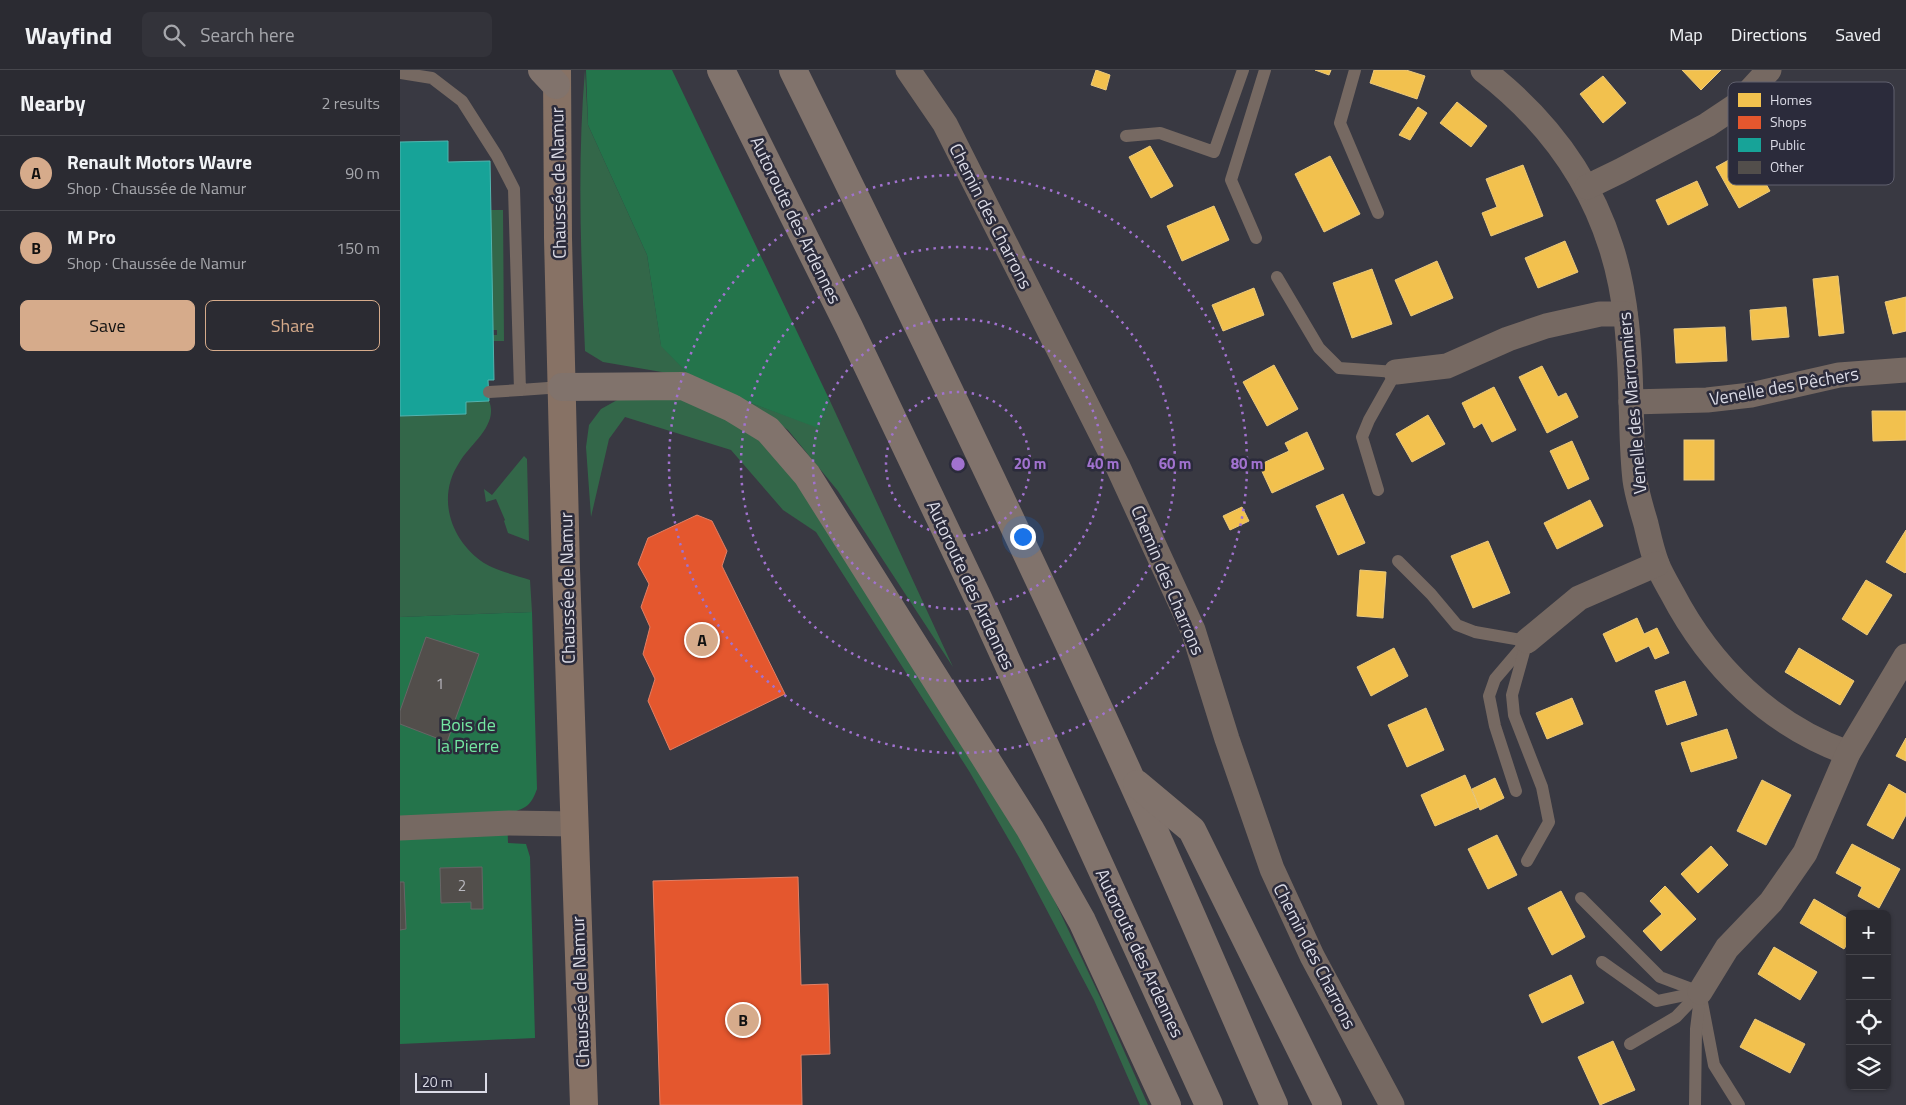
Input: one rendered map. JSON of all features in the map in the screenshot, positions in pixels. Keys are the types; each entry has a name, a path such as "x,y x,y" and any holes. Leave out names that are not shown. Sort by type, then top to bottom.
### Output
{"highway":[{"name":"Autoroute des Ardennes","path":"722,70 849,327 978,598 1209,1105"},
{"path":"793,70 903,292 1131,779 1274,1105"},
{"path":"562,386 683,386 732,408 768,430 807,476 1030,829 1082,921 1167,1105"},
{"path":"1131,779 1192,830 1328,1105"}],"main road":[{"name":"Chaussée de Namur","path":"552,75 584,1105"}],"street":[{"name":"Chemin des Charrons","path":"908,70 945,124 1118,467 1194,630 1227,739 1272,869 1312,956 1392,1105"},
{"name":"Venelle des Marronniers","path":"1483,70 1525,106 1557,142 1587,187 1602,221 1612,249 1625,314 1632,402 1635,482 1657,564 1683,614 1725,670 1757,700 1804,735 1848,753"},
{"path":"1758,82 1769,70"},
{"path":"1587,187 1707,125 1728,111"},
{"path":"1396,372 1447,366 1508,339 1546,326 1600,314 1625,314"},
{"name":"Venelle des Pêchers","path":"1632,402 1707,400 1751,395 1839,375 1906,370"},
{"path":"1528,641 1579,598 1657,564"},
{"path":"1700,992 1727,948 1770,902 1805,853 1848,753 1906,656"},
{"path":"400,828 509,823 574,824"}],"lane":[{"path":"1126,136 1160,133 1214,152 1243,70"},
{"path":"1256,238 1231,180 1265,70"},
{"path":"1355,70 1340,123 1378,213"},
{"path":"400,73 432,78 462,101 497,156 514,189 520,390"},
{"path":"1277,277 1319,348 1339,368 1396,372 1369,420 1362,437 1378,490"},
{"path":"489,392 562,386"},
{"path":"1398,561 1431,594 1458,625 1475,632 1528,641"},
{"path":"1516,791 1495,726 1489,696 1495,680 1528,641"},
{"path":"1527,861 1549,822 1542,787 1514,715 1512,695 1528,641"},
{"path":"1581,898 1660,977 1700,992"},
{"path":"1602,962 1656,1000 1700,992"},
{"path":"1630,1044 1676,1018 1700,992"},
{"path":"1696,1105 1696,1029 1700,992"},
{"path":"1700,992 1714,1064 1739,1105"}],"green space":[{"path":"585,70 588,125 647,255 661,345 691,377 603,362 585,351 580,175"},
{"path":"586,70 672,70 830,401 818,428 748,402 691,377 661,346 647,255 588,125"},
{"path":"491,210 503,210 504,341 493,341 493,335 497,335 497,330 492,330"},
{"path":"679,397 730,416 787,463 1032,853 1101,999 1148,1105 1140,1105 1094,1000 1020,859 969,771 816,532 783,510 731,450 625,417 609,439 591,517 586,447 589,425 601,409 619,399"},
{"path":"489,401 491,410 487,426 459,463 452,476 448,504 450,518 463,543 484,563 500,571 530,580 532,612 400,617 400,416 466,414 466,402"},
{"path":"830,401 953,667 838,491 788,430 748,402 818,427"},
{"path":"524,456 527,459 529,541 508,533 496,499 486,502 484,489 492,495"},
{"name":"Bois de la Pierre","path":"532,612 537,789 529,804 507,814 508,843 526,844 530,857 535,1038 400,1044 400,617"}],"building: Homes":[{"path":"1096,70 1110,75 1106,90 1091,85"},
{"path":"1315,70 1331,70 1329,75"},
{"path":"1374,70 1406,70 1425,76 1417,99 1370,83"},
{"path":"1682,70 1721,70 1701,90"},
{"path":"1603,76 1626,103 1603,123 1580,94"},
{"path":"1457,102 1487,126 1471,147 1440,123"},
{"path":"1418,107 1427,113 1410,140 1399,135"},
{"path":"1150,146 1173,186 1151,198 1129,157"},
{"path":"1330,156 1360,214 1324,232 1295,174"},
{"path":"1728,160 1728,185 1767,185 1770,191 1739,208 1716,167"},
{"path":"1523,165 1543,216 1491,236 1482,213 1497,207 1486,179"},
{"path":"1697,181 1708,205 1668,225 1656,200"},
{"path":"1214,206 1229,240 1182,261 1167,226"},
{"path":"1565,241 1578,272 1538,288 1525,258"},
{"path":"1437,261 1453,298 1411,316 1395,280"},
{"path":"1372,269 1392,324 1352,338 1333,283"},
{"path":"1838,276 1844,333 1819,336 1813,279"},
{"path":"1254,288 1264,315 1223,331 1212,305"},
{"path":"1906,297 1906,331 1893,334 1885,302"},
{"path":"1786,307 1789,337 1752,340 1750,310"},
{"path":"1725,327 1727,361 1676,363 1674,329"},
{"path":"1274,365 1298,409 1267,426 1243,382"},
{"path":"1542,366 1558,397 1566,393 1578,417 1547,433 1519,377"},
{"path":"1494,387 1516,430 1492,442 1482,423 1474,428 1462,403"},
{"path":"1872,411 1906,411 1906,440 1873,441"},
{"path":"1428,415 1445,444 1412,462 1396,434"},
{"path":"1307,432 1324,469 1272,493 1259,465 1289,451 1285,443"},
{"path":"1684,440 1714,440 1714,480 1684,480"},
{"path":"1572,441 1589,479 1568,489 1550,451"},
{"path":"1343,494 1365,543 1338,555 1316,506"},
{"path":"1590,500 1603,526 1557,549 1544,523"},
{"path":"1242,507 1249,521 1230,530 1223,516"},
{"path":"1906,530 1906,572 1905,573 1886,562"},
{"path":"1488,541 1510,593 1473,608 1451,556"},
{"path":"1360,570 1386,572 1383,618 1357,616"},
{"path":"1866,580 1892,595 1867,635 1842,619"},
{"path":"1637,618 1644,634 1657,628 1669,653 1655,659 1649,646 1616,662 1603,634"},
{"path":"1394,648 1408,676 1371,696 1357,667"},
{"path":"1799,648 1854,681 1840,705 1785,672"},
{"path":"1685,681 1697,715 1667,725 1655,691"},
{"path":"1572,698 1583,724 1547,739 1536,713"},
{"path":"1426,708 1444,750 1407,767 1388,725"},
{"path":"1727,729 1737,758 1691,772 1681,743"},
{"path":"1906,738 1906,761 1896,756"},
{"path":"1465,775 1479,807 1435,826 1421,795"},
{"path":"1495,778 1504,798 1480,810 1472,789"},
{"path":"1762,780 1791,795 1766,845 1737,831"},
{"path":"1889,784 1906,794 1906,815 1893,839 1867,825"},
{"path":"1497,835 1517,875 1488,889 1468,849"},
{"path":"1852,844 1900,869 1879,908 1858,896 1862,887 1836,873"},
{"path":"1711,846 1728,865 1698,893 1681,874"},
{"path":"1665,886 1696,919 1661,951 1643,931 1662,914 1650,901"},
{"path":"1561,891 1585,937 1552,955 1528,908"},
{"path":"1814,899 1846,918 1846,946 1844,949 1800,923"},
{"path":"1774,947 1817,972 1800,1000 1758,974"},
{"path":"1571,975 1584,1003 1542,1023 1529,995"},
{"path":"1755,1019 1805,1044 1790,1073 1740,1047"},
{"path":"1613,1041 1635,1090 1600,1105 1578,1057"}],"building: Shops":[{"path":"697,515 712,521 727,551 722,566 785,694 670,750 648,701 655,679 643,654 650,627 641,607 649,584 638,564 648,538"},
{"path":"798,877 801,985 828,984 830,1054 801,1055 802,1105 660,1105 653,881"}],"building: Public":[{"path":"448,141 448,162 490,161 494,380 488,380 489,401 466,402 466,414 400,416 400,142"}],"building: Other":[{"path":"426,637 479,654 447,742 400,724 400,711"},
{"path":"482,867 483,909 471,909 471,902 441,903 440,868"},
{"path":"400,882 404,882 406,929 400,930"}],"place":[{"name":"Renault Motors Wavre","path":"702,640"},
{"name":"M Pro","path":"743,1020"}]}
